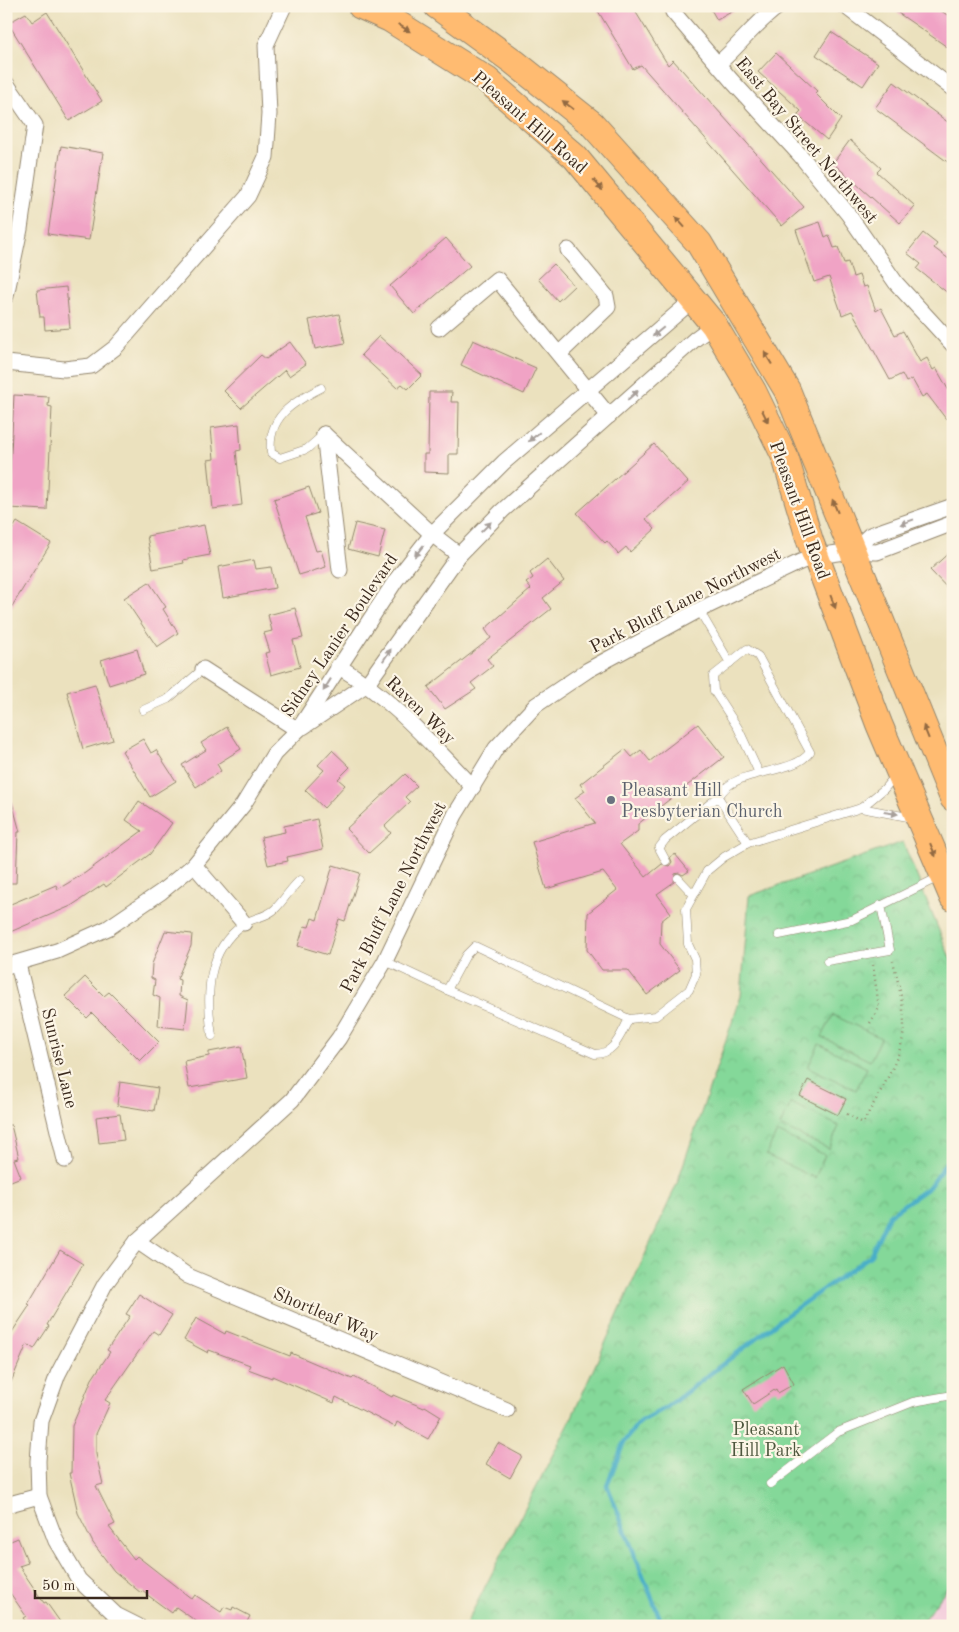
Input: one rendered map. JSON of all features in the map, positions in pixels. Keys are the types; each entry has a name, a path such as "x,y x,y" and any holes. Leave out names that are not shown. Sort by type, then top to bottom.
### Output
{"highway":[{"name":"Pleasant Hill Road","path":"360,6 390,19 487,80 575,157 714,325 753,391 784,457 816,556 899,770 948,887"},
{"name":"Pleasant Hill Road","path":"437,6 514,62 592,124 699,243 787,390 953,798"}],"street":[{"path":"6,363 64,369 91,366 116,347 248,196 266,157 270,114 266,45 284,6"},
{"name":"East Bay Street Northwest","path":"671,6 673,12 719,63 732,81 800,155 848,214 896,283 953,345"},
{"path":"719,63 737,47 761,19 779,6"},
{"path":"845,6 953,89"},
{"path":"6,82 35,125 20,229 6,296"},
{"path":"559,354 608,307 606,296 568,250"},
{"path":"438,328 496,279 609,416"},
{"name":"Sidney Lanier Boulevard","path":"12,965 57,951 108,928 161,892 194,865 243,805 274,754 298,730 338,666 396,580 432,534 504,462 694,300"},
{"path":"203,669 298,730 367,684 458,555 502,511 695,339 714,325"},
{"path":"324,434 432,534 458,555"},
{"path":"324,434 340,570"},
{"path":"853,551 870,536 953,506"},
{"name":"Park Bluff Lane Northwest","path":"138,1626 116,1615 79,1580 56,1541 39,1496 38,1461 41,1421 58,1374 105,1284 137,1241 292,1100 339,1038 385,961 455,814 496,748 536,705 588,670 699,610 816,556 853,551 877,552 953,523"},
{"name":"Raven Way","path":"338,666 388,700 473,787"},
{"path":"194,865 244,923"},
{"name":"Sunrise Lane","path":"12,965 65,1160"},
{"name":"Shortleaf Way","path":"137,1241 188,1276 507,1410"},
{"path":"6,1505 39,1496"}],"lane":[{"path":"322,388 297,400 277,419 269,438 271,453 280,458 306,449 324,434"},
{"path":"699,610 730,663"},
{"path":"666,861 659,848 665,840 718,797 729,785 759,773 804,760 810,752 758,656 747,649 713,676 714,691 738,728 759,773"},
{"path":"143,710 168,699 203,669"},
{"path":"447,990 466,954 475,946 629,1019 656,1016 690,990 696,974 695,959 688,944 686,909 707,871 724,857 748,843 861,808 884,789 899,770"},
{"path":"718,797 748,843"},
{"path":"861,808 920,820"},
{"path":"678,878 693,894"},
{"path":"212,1036 208,1006 214,959 225,941 244,923 268,914 275,909 300,880"},
{"path":"779,935 852,920 881,905 948,887"},
{"path":"827,961 890,950 881,905"},
{"path":"385,961 595,1054 605,1054 612,1049 629,1019"},
{"path":"770,1484 838,1432 913,1402 953,1395"}],"path":[{"path":"847,1114 864,1122 900,1050 904,1027 900,991 890,950"},
{"path":"870,1023 879,1008 871,954"}],"shaded area":[{"path":"953,1580 953,1626 920,1626 935,1603"}],"green space":[{"name":"Pleasant Hill Park","path":"903,842 953,965 953,1580 919,1626 465,1626 571,1419 676,1186 741,996 749,896"},
{"path":"833,1015 881,1038 870,1061 822,1037"},
{"path":"819,1044 867,1068 856,1090 808,1067"},
{"path":"791,1103 839,1126 829,1149 780,1126"},
{"path":"777,1132 825,1155 815,1178 766,1155"}],"building":[{"path":"595,6 632,6 668,65 673,60 804,207 782,226 641,65 633,69"},
{"path":"709,6 742,6 717,20"},
{"path":"888,6 934,6 953,19 953,51"},
{"path":"47,12 102,101 69,121 8,23 26,13 32,22"},
{"path":"831,32 878,63 863,86 816,55"},
{"path":"776,53 817,91 815,93 841,119 827,140 797,115 801,111 758,72"},
{"path":"894,82 953,126 953,166 875,108"},
{"path":"850,140 881,168 877,172 915,206 900,223 833,163"},
{"path":"61,146 103,153 89,240 48,234"},
{"path":"820,222 825,237 829,235 834,248 838,247 844,263 848,262 853,277 859,275 863,287 867,286 876,311 881,308 895,335 903,331 920,362 927,358 933,370 936,368 953,398 953,414 946,419 927,394 922,397 912,379 906,382 902,374 890,380 852,311 842,315 829,277 814,282 796,230"},
{"path":"923,233 937,244 934,248 953,262 953,297 917,269 921,264 907,253"},
{"path":"446,238 470,266 414,314 390,286"},
{"path":"554,264 574,286 558,301 538,279"},
{"path":"66,287 70,328 45,330 44,317 40,317 37,290"},
{"path":"339,314 345,343 315,349 309,320"},
{"path":"379,336 422,375 408,389 402,384 397,388 361,355"},
{"path":"473,340 536,368 524,394 461,365"},
{"path":"290,342 306,364 289,376 285,370 241,408 224,391 261,355 266,359"},
{"path":"429,392 452,392 451,402 459,402 458,454 449,454 449,473 424,472 424,454 428,454"},
{"path":"14,395 49,397 48,406 52,407 47,510 8,508"},
{"path":"239,424 241,450 236,451 242,505 213,509 208,460 214,459 211,428"},
{"path":"654,444 688,482 646,519 655,529 630,552 626,547 618,554 577,513"},
{"path":"309,487 318,513 305,517 316,551 321,550 326,567 299,575 274,499"},
{"path":"17,522 51,543 6,616 6,539"},
{"path":"355,523 385,530 378,557 348,549"},
{"path":"204,525 210,555 183,560 184,563 153,569 147,536"},
{"path":"953,549 953,594 930,570"},
{"path":"547,559 564,581 543,598 551,609 487,659 493,666 471,683 476,689 445,709 428,687 491,638 485,629 531,589 526,583 533,578 530,573"},
{"path":"254,560 256,569 271,567 275,588 223,598 218,567"},
{"path":"149,582 166,607 163,609 178,633 157,647 124,598"},
{"path":"295,608 303,638 293,640 300,667 271,675 265,653 270,652 264,633 272,631 268,615"},
{"path":"137,649 144,674 109,685 101,660"},
{"path":"95,684 113,740 83,749 67,692"},
{"path":"698,724 724,757 638,824 638,831 620,844 646,877 662,864 669,866 672,862 670,857 675,854 689,871 683,875 675,874 674,882 657,894 671,913 661,921 660,944 680,970 647,995 628,970 602,970 587,950 588,913 617,890 603,872 546,889 532,842 595,823 575,798 585,791 580,784 625,749 632,757 641,750 650,761"},
{"path":"227,727 241,749 217,764 221,771 196,787 182,765 206,750 201,743"},
{"path":"143,739 151,753 156,750 176,781 150,797 122,751"},
{"path":"332,750 350,767 338,779 345,785 324,808 305,790 324,770 318,765"},
{"path":"405,774 417,786 405,797 410,802 385,826 391,833 369,853 346,829"},
{"path":"6,795 10,795 20,832 18,832 16,883 6,883"},
{"path":"139,801 172,823 150,854 106,887 104,884 71,906 10,932 6,922 6,906 56,885 58,889 85,873 142,831 126,820"},
{"path":"317,819 323,849 287,857 288,861 268,865 261,837 285,832 284,826"},
{"path":"333,865 360,873 345,921 339,919 328,955 298,946 304,926 309,927 312,918 317,920"},
{"path":"165,931 192,934 191,946 177,979 180,980 179,996 188,1000 185,1029 158,1026 160,998 153,995 155,980 151,978 152,964"},
{"path":"85,977 104,996 109,992 159,1042 140,1061 92,1013 87,1018 65,996"},
{"path":"241,1046 247,1078 189,1088 184,1061 209,1056 209,1052"},
{"path":"808,1080 846,1099 838,1115 800,1096"},
{"path":"120,1082 158,1088 154,1111 117,1105"},
{"path":"120,1114 124,1140 99,1143 96,1117"},
{"path":"6,1125 11,1125 19,1158 14,1159 21,1177 6,1183"},
{"path":"60,1250 83,1264 47,1325 49,1326 34,1349 27,1344 6,1394 6,1341 30,1305 28,1304"},
{"path":"139,1294 172,1315 159,1335 153,1331 105,1400 110,1403 96,1434 96,1454 103,1484 96,1486 115,1524 109,1527 134,1559 137,1556 192,1599 195,1595 221,1612 224,1607 232,1610 233,1607 250,1616 245,1626 203,1626 176,1607 172,1613 142,1591 141,1593 114,1571 93,1543 78,1513 69,1473 71,1473 72,1426 92,1379 110,1352 107,1350 130,1316 126,1314"},
{"path":"196,1318 225,1334 226,1331 290,1356 291,1353 352,1379 354,1377 392,1397 393,1395 424,1408 425,1406 441,1416 428,1439 397,1422 395,1427 336,1397 334,1403 272,1376 272,1378 248,1369 250,1365 209,1350 208,1353 184,1340"},
{"path":"783,1364 794,1384 778,1393 776,1389 753,1404 743,1389"},
{"path":"498,1443 522,1456 510,1478 486,1464"},
{"path":"18,1538 28,1563 19,1566 44,1603 46,1602 63,1626 29,1626 23,1618 26,1616 6,1587 6,1543"}],"waterway":[{"path":"663,1626 607,1485 624,1442 638,1423 667,1407 784,1317 870,1256 889,1215 929,1187 953,1153"}],"place":[{"name":"Pleasant Hill Presbyterian Church","path":"611,800"}]}
